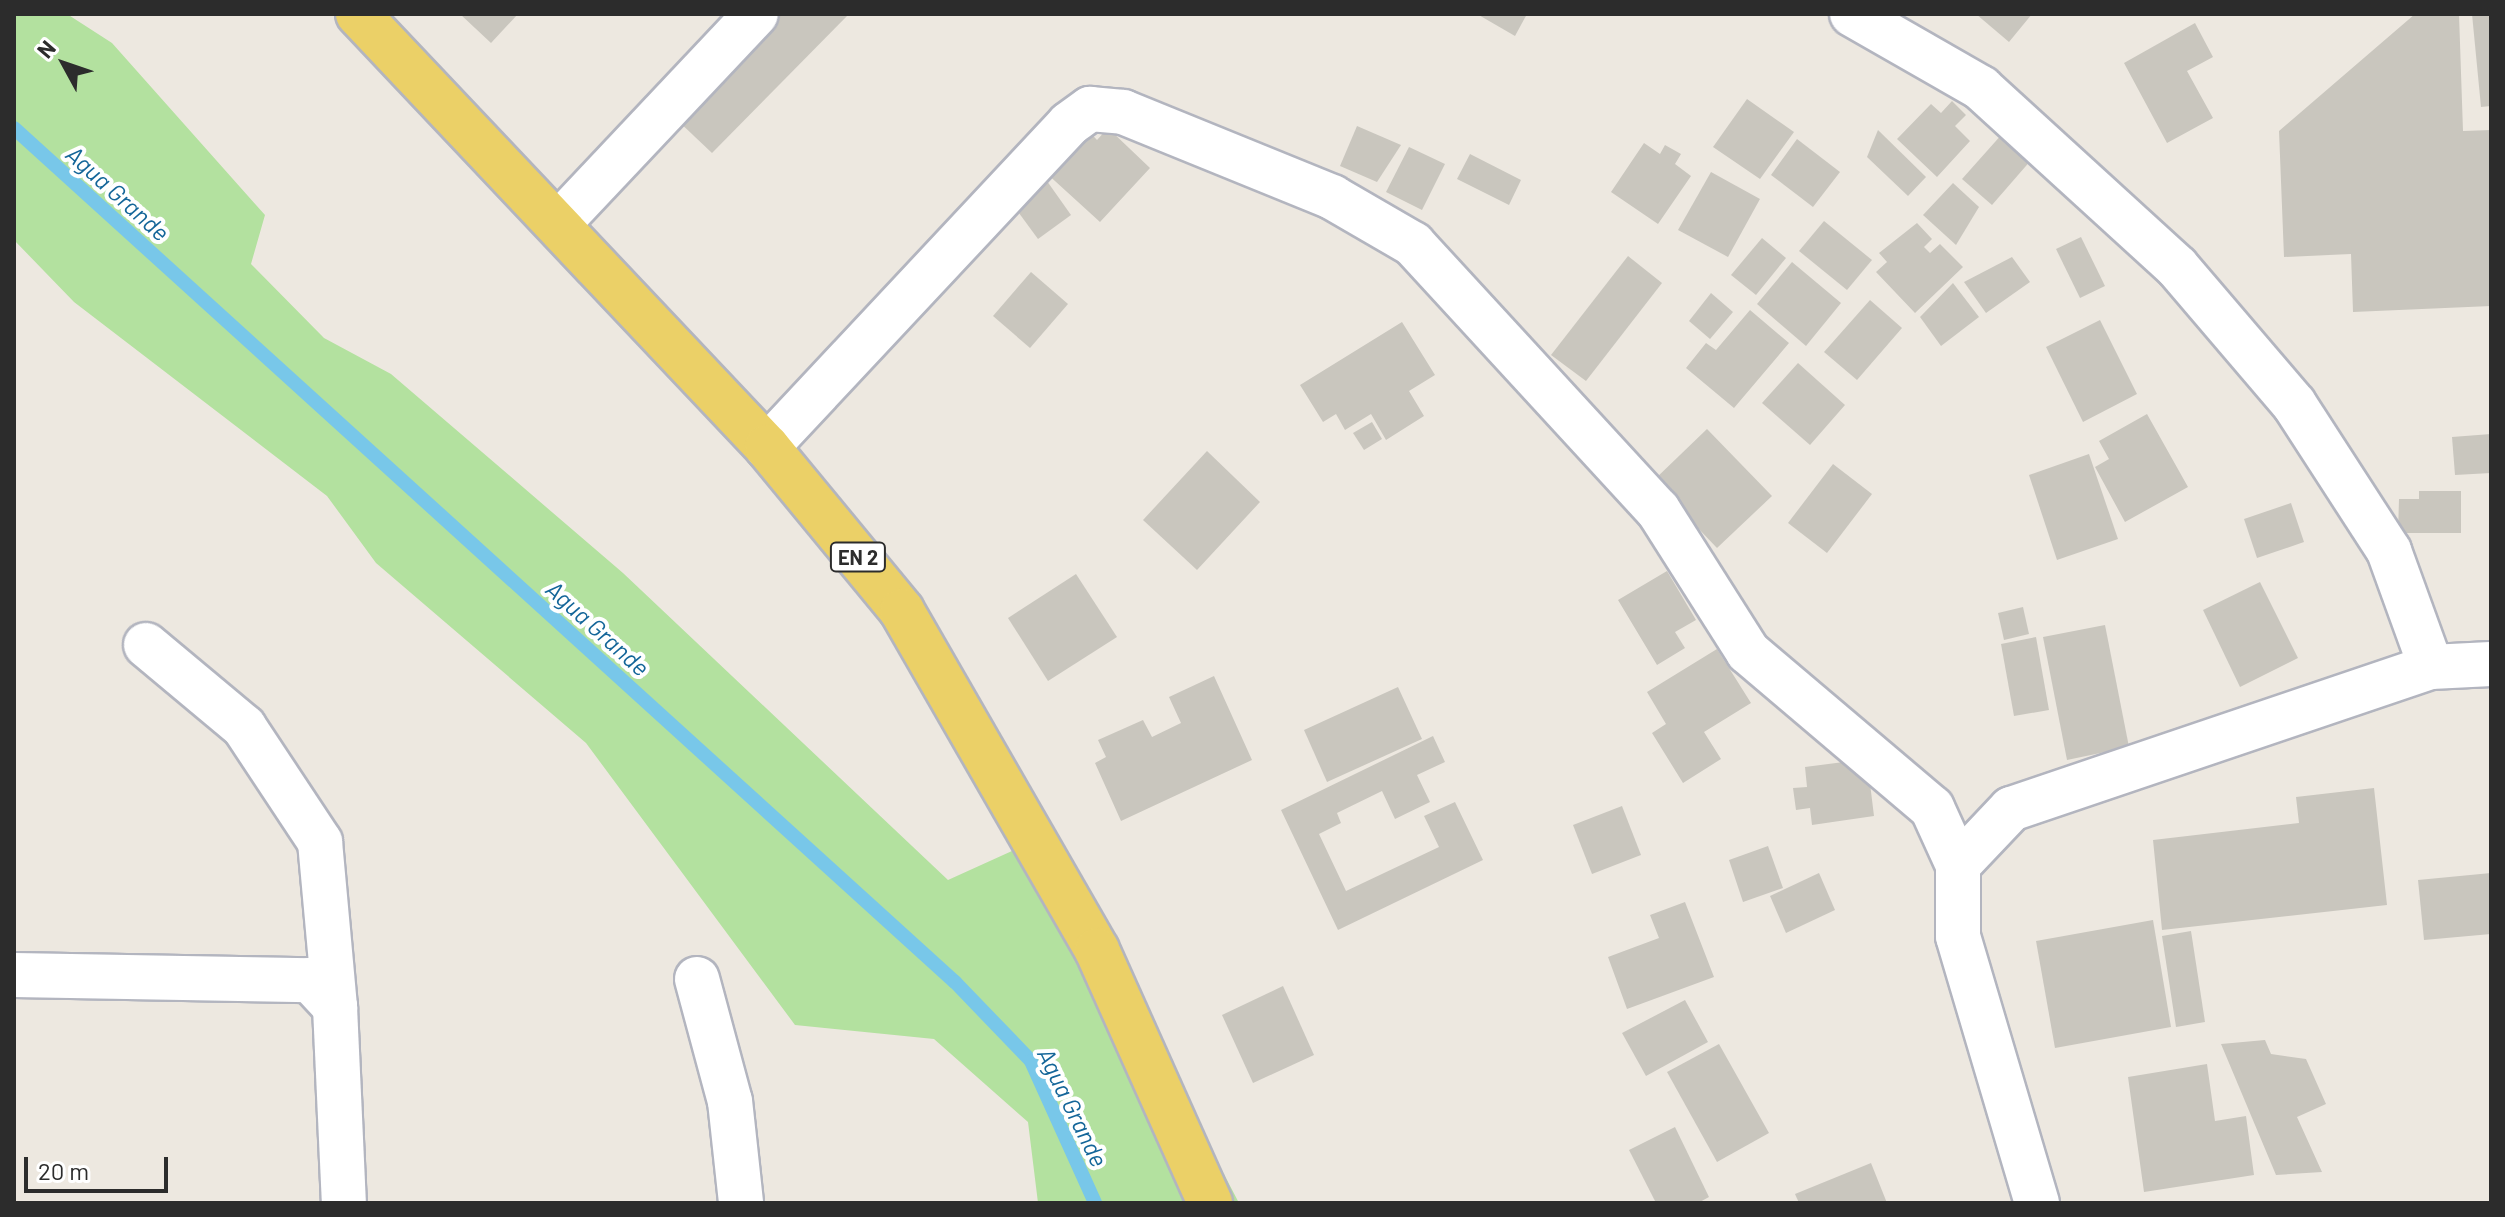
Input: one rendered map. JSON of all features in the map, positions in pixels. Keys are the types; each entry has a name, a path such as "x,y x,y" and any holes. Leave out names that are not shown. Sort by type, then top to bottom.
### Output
{"main road":[{"name":"EN 2","path":"358,14 559,223 767,447 902,611 1097,950 1210,1203"}],"street":[{"path":"559,223 756,14"},
{"path":"1852,14 1981,88 2177,267 2294,404 2389,551 2431,667"},
{"path":"767,447 1069,124 1090,109 1123,112 1332,197 1413,244 1658,510 1748,652 1932,808 1958,865 1958,936 2037,1203"},
{"path":"146,645 244,727 320,842 335,1007 344,1203"},
{"path":"1958,865 2011,809 2431,667 2491,664"},
{"path":"14,975 310,980 335,1007"},
{"path":"697,979 730,1101 741,1203"}],"green space":[{"path":"14,14 67,14 112,43 265,215 251,264 324,338 391,374 623,573 948,880 1047,835 1239,1203 1038,1203 1028,1122 934,1039 795,1025 586,743 376,563 327,496 74,302 14,240"}],"building":[{"path":"460,14 518,14 491,43"},
{"path":"770,14 849,14 712,153 675,118"},
{"path":"1477,14 1527,14 1515,36"},
{"path":"1976,14 2032,14 2009,42"},
{"path":"2415,14 2459,14 2463,131 2491,130 2491,306 2353,312 2351,254 2284,257 2279,131"},
{"path":"2472,14 2491,14 2491,106 2481,107"},
{"path":"2195,23 2213,57 2187,71 2213,118 2167,143 2124,63"},
{"path":"1747,99 1794,132 1760,179 1713,147"},
{"path":"1952,101 1966,115 1955,126 1970,141 1937,177 1897,139 1931,104 1941,113"},
{"path":"1357,126 1401,145 1377,182 1340,166"},
{"path":"1085,127 1097,140 1108,128 1150,168 1100,222 1044,171"},
{"path":"1878,130 1926,177 1908,196 1867,157"},
{"path":"2003,133 2032,159 1992,205 1962,179"},
{"path":"1797,139 1840,172 1813,207 1771,175"},
{"path":"1644,143 1660,154 1665,145 1681,154 1675,164 1691,176 1658,224 1611,192"},
{"path":"1409,147 1445,164 1422,210 1386,192"},
{"path":"1470,154 1521,180 1509,205 1457,179"},
{"path":"1711,172 1760,199 1728,257 1678,230"},
{"path":"1042,174 1071,215 1038,239 1008,198"},
{"path":"1953,183 1979,207 1956,245 1923,215"},
{"path":"1824,221 1872,260 1847,290 1799,251"},
{"path":"1917,223 1932,239 1924,247 1930,253 1940,244 1963,267 1915,313 1876,272 1887,262 1879,253"},
{"path":"2081,237 2105,286 2080,298 2056,249"},
{"path":"1762,238 1786,258 1756,295 1731,275"},
{"path":"1628,256 1662,283 1586,381 1551,355"},
{"path":"2012,257 2030,282 1986,313 1964,282"},
{"path":"1792,262 1841,303 1806,346 1757,304"},
{"path":"1031,272 1068,304 1030,348 993,316"},
{"path":"1953,283 1979,317 1941,346 1920,317"},
{"path":"1711,293 1733,312 1710,339 1689,321"},
{"path":"1870,300 1902,328 1857,380 1824,352"},
{"path":"1750,310 1789,343 1734,408 1686,368 1706,343 1716,350"},
{"path":"2100,320 2137,394 2083,422 2046,347"},
{"path":"1402,322 1435,375 1409,391 1424,416 1386,440 1371,414 1345,430 1336,414 1323,422 1300,385"},
{"path":"1798,363 1845,405 1810,445 1762,403"},
{"path":"2147,414 2188,487 2125,522 2095,467 2109,459 2099,441"},
{"path":"1372,422 1382,439 1364,450 1353,433"},
{"path":"1707,429 1772,496 1717,548 1653,481"},
{"path":"2491,434 2491,473 2455,475 2452,437"},
{"path":"1207,451 1260,502 1197,570 1143,520"},
{"path":"2089,454 2118,539 2057,560 2029,475"},
{"path":"1833,464 1872,494 1827,553 1788,523"},
{"path":"2419,491 2461,491 2461,533 2398,533 2399,499 2419,499"},
{"path":"2291,503 2304,542 2257,558 2244,519"},
{"path":"1667,571 1696,620 1675,632 1685,648 1657,665 1618,600"},
{"path":"1076,574 1117,637 1048,681 1008,618"},
{"path":"2260,582 2298,658 2240,687 2203,610"},
{"path":"2023,607 2029,634 2004,640 1998,613"},
{"path":"2105,625 2129,747 2067,760 2043,637"},
{"path":"2036,637 2049,710 2014,716 2001,644"},
{"path":"1717,649 1751,703 1704,732 1721,759 1683,783 1652,733 1666,724 1647,692"},
{"path":"1214,676 1252,760 1121,821 1095,763 1106,757 1098,740 1143,720 1152,737 1181,723 1169,697"},
{"path":"1398,687 1422,739 1327,782 1304,730"},
{"path":"1433,736 1445,762 1417,775 1430,802 1395,819 1382,791 1337,813 1341,823 1319,834 1346,891 1439,847 1424,816 1455,802 1483,860 1338,930 1281,810"},
{"path":"1867,759 1874,816 1812,825 1810,808 1796,810 1793,788 1807,787 1805,767"},
{"path":"2374,788 2387,905 2162,930 2153,840 2299,823 2296,797"},
{"path":"1622,806 1641,855 1592,874 1573,825"},
{"path":"1768,846 1783,888 1743,902 1729,860"},
{"path":"1819,873 1835,910 1786,933 1770,896"},
{"path":"2491,873 2491,934 2424,940 2418,880"},
{"path":"1685,902 1714,977 1627,1009 1608,957 1659,938 1650,915"},
{"path":"2153,920 2171,1027 2055,1048 2036,941"},
{"path":"2191,931 2205,1022 2176,1027 2162,936"},
{"path":"1283,986 1314,1055 1253,1083 1222,1015"},
{"path":"1685,1000 1708,1042 1646,1076 1622,1033"},
{"path":"2265,1040 2271,1054 2306,1059 2326,1104 2297,1117 2322,1172 2276,1175 2221,1044"},
{"path":"1719,1044 1769,1133 1717,1162 1667,1072"},
{"path":"2207,1064 2215,1121 2246,1116 2254,1175 2144,1192 2128,1077"},
{"path":"1675,1127 1709,1197 1698,1203 1656,1203 1629,1150"},
{"path":"1871,1163 1887,1203 1799,1203 1795,1194"}],"waterway":[{"name":"Agua Grande","path":"14,128 955,982 1031,1061 1095,1203"}]}
